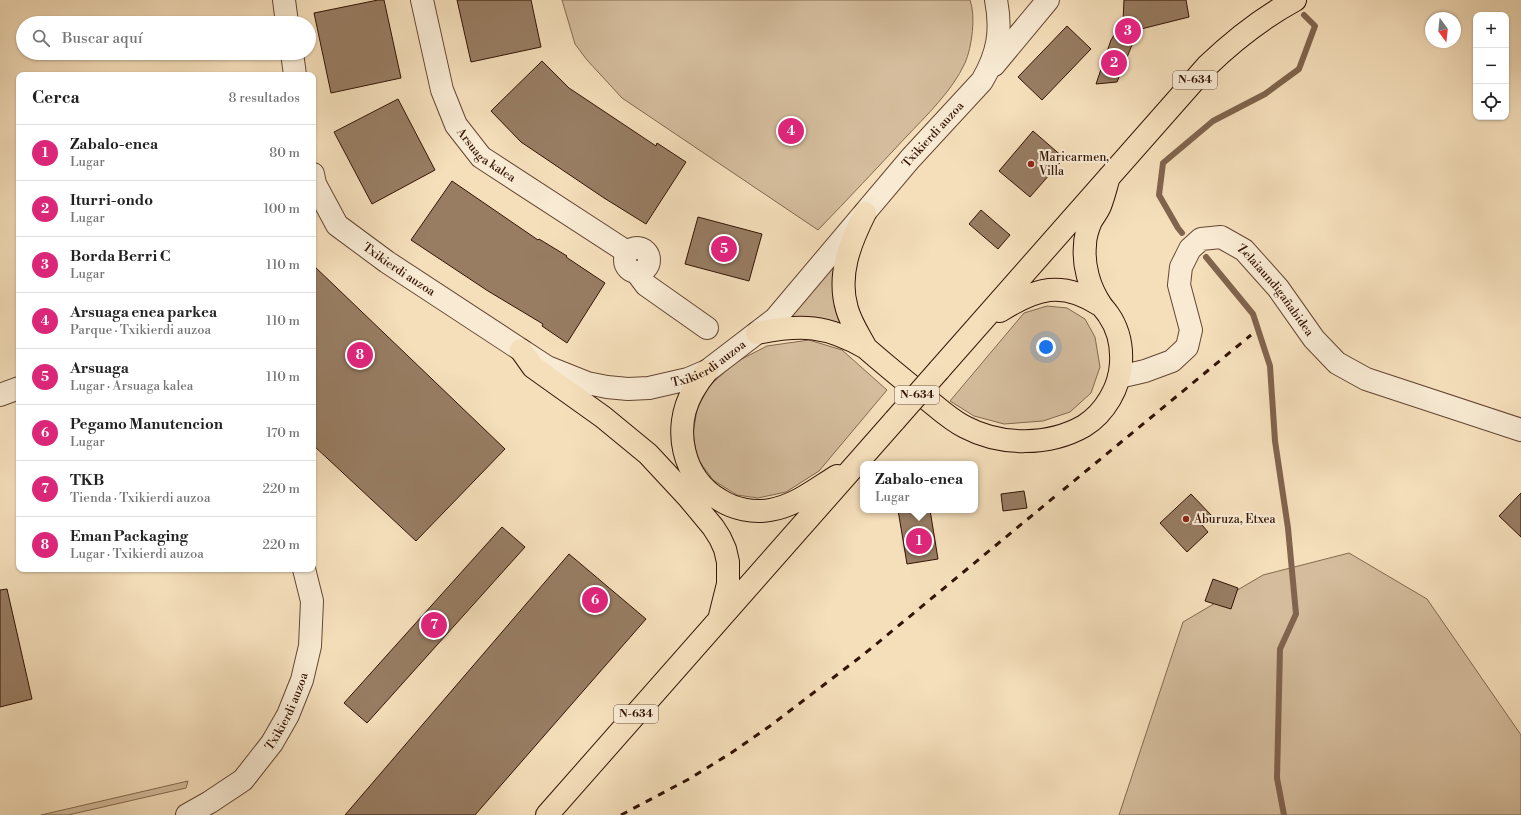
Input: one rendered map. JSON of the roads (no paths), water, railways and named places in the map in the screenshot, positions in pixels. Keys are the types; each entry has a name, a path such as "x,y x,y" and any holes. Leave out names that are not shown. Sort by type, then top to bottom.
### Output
{"highway":[{"name":"N-634","path":"550,812 1207,66 1223,51 1262,20 1295,0"},
{"path":"1100,305 1089,282 1085,263 1085,243 1091,222 1100,207 1109,177"},
{"path":"865,213 850,247 845,263 843,279 847,308 866,348"},
{"path":"757,333 790,327 806,327 838,334 852,340 866,348 949,418 966,428 1002,440 1042,440 1075,431 1087,424 1108,403 1119,377 1121,352 1119,340 1109,315 1100,305 1090,298 1078,293 1054,290 1042,291 1018,299 981,323"},
{"path":"521,350 533,367 603,417 648,454 688,497 713,527 725,549 729,573 728,584 719,620"},
{"path":"707,371 688,401 684,414 682,441 684,454 689,467 704,488 714,497 726,504 754,511 783,507 796,501 856,465"}],"street":[{"path":"284,0 286,16"},
{"name":"Arsuaga kalea","path":"422,0 442,90 456,125 481,157 627,252 624,261 630,271 637,273 646,286 707,328"},
{"name":"Txikierdi auzoa","path":"316,186 337,226 387,262 547,367 587,383 628,389 649,388 688,379 707,371 775,319 910,159 982,81 991,66 997,50 999,15 996,0"},
{"path":"982,81 1048,0"},
{"path":"293,60 295,72"},
{"path":"316,220 337,226"},
{"name":"Zelaiaundigañabidea","path":"1119,377 1145,371 1172,361 1187,347 1191,330 1179,285 1181,267 1190,249 1202,239 1221,237 1244,250 1278,288 1314,339 1337,363 1366,379 1521,430"},
{"path":"0,395 16,389"},
{"path":"0,405 16,402"},
{"name":"Txikierdi auzoa","path":"187,815 243,780 272,743 288,715 302,680 310,646 312,601 305,572"}],"waterway":[{"path":"1182,233 1159,195 1163,163 1213,121 1265,94 1299,69 1315,26 1304,15"},
{"path":"1206,257 1253,314 1270,366 1275,441 1288,528 1296,614 1280,649 1277,778 1284,815"}],"railway":[{"path":"1063,490 1251,335"},
{"path":"621,815 689,779 731,753 770,726 863,655 1058,494"}],"place":[{"name":"Borda Berri C","path":"1128,31"},
{"name":"Iturri-ondo","path":"1114,63"},
{"name":"Arsuaga enea parkea","path":"791,131"},
{"name":"Maricarmen, Villa","path":"1031,164"},
{"name":"Arsuaga","path":"724,249"},
{"name":"Eman Packaging","path":"360,355"},
{"name":"Aburuza, Etxea","path":"1186,519"},
{"name":"Zabalo-enea","path":"919,541"},
{"name":"Pegamo Manutencion","path":"595,600"},
{"name":"TKB","path":"434,625"}]}
